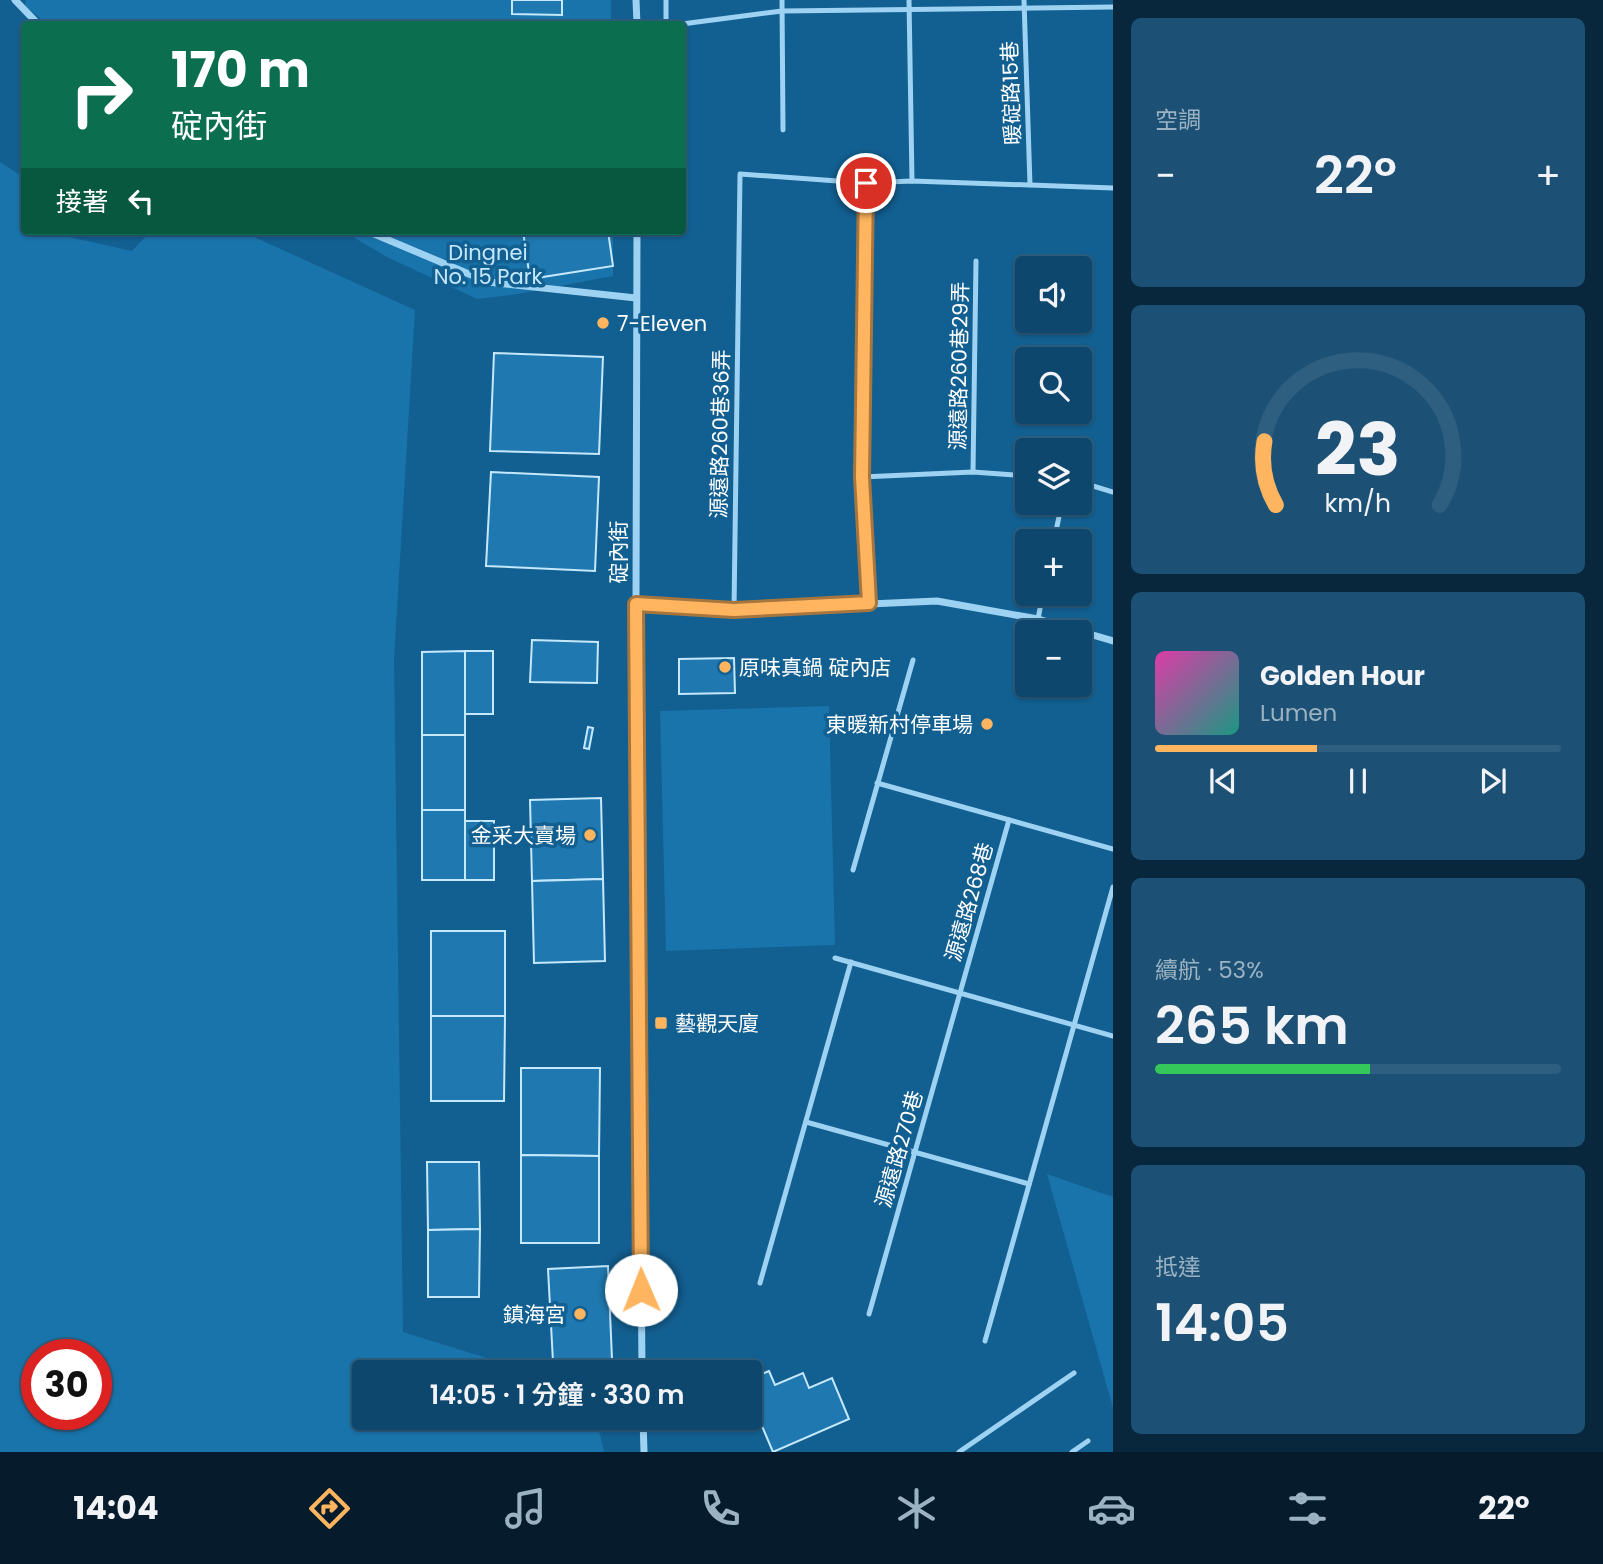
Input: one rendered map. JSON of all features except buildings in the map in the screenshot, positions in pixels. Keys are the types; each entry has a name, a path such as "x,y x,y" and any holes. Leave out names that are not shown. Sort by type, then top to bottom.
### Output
{"street":[{"path":"15,0 35,21"},
{"path":"636,0 637,21"},
{"path":"376,235 488,282 636,298"},
{"name":"碇內街","path":"637,235 636,604 734,610 937,601 1038,619 1113,641"},
{"path":"636,604 642,1360"},
{"path":"643,1430 644,1452"}],"lane":[{"path":"666,0 666,21"},
{"path":"782,0 783,130"},
{"path":"909,0 912,181"},
{"name":"暖碇路15巷","path":"1024,0 1030,185"},
{"path":"686,23 782,11 1113,7"},
{"name":"源遠路260巷36弄","path":"734,610 740,174 866,183"},
{"path":"869,603 862,477 866,183 912,181 1113,188"},
{"name":"源遠路260巷29弄","path":"972,472 976,261"},
{"path":"862,477 972,472 1015,475"},
{"path":"1092,486 1113,492"},
{"path":"1038,619 1040,606"},
{"path":"853,870 913,660"},
{"name":"源遠路268巷","path":"877,783 1113,849"},
{"name":"源遠路268巷","path":"960,993 1009,820"},
{"path":"985,1341 1113,887"},
{"path":"835,958 1113,1036"},
{"path":"760,1283 851,962"},
{"name":"源遠路270巷","path":"869,1314 960,993"},
{"path":"806,1122 1029,1184"},
{"path":"959,1452 1074,1373"},
{"path":"1072,1452 1088,1441"}],"green space":[{"path":"26,0 611,0 611,21 43,21 25,6"},
{"path":"0,162 21,176 21,235 60,235 132,251 147,235 250,235 415,310 394,659 403,1332 493,1360 352,1360 352,1430 599,1430 604,1452 0,1452"},
{"name":"Dingnei No. 15 Park","path":"350,235 613,235 613,276 477,299 387,257"},
{"path":"829,706 835,945 666,951 660,711"},
{"path":"1047,1174 1113,1197 1113,1408"}],"place":[{"name":"7-Eleven","path":"603,323"},
{"name":"原味真鍋 碇內店","path":"725,667"},
{"name":"東暖新村停車場","path":"987,724"},
{"name":"金采大賣場","path":"590,835"},
{"name":"藝觀天廈","path":"661,1023"},
{"name":"鎮海宮","path":"580,1314"}],"route":[{"path":"641,1290 636,604 734,610 869,603 862,477 866,183"}]}
